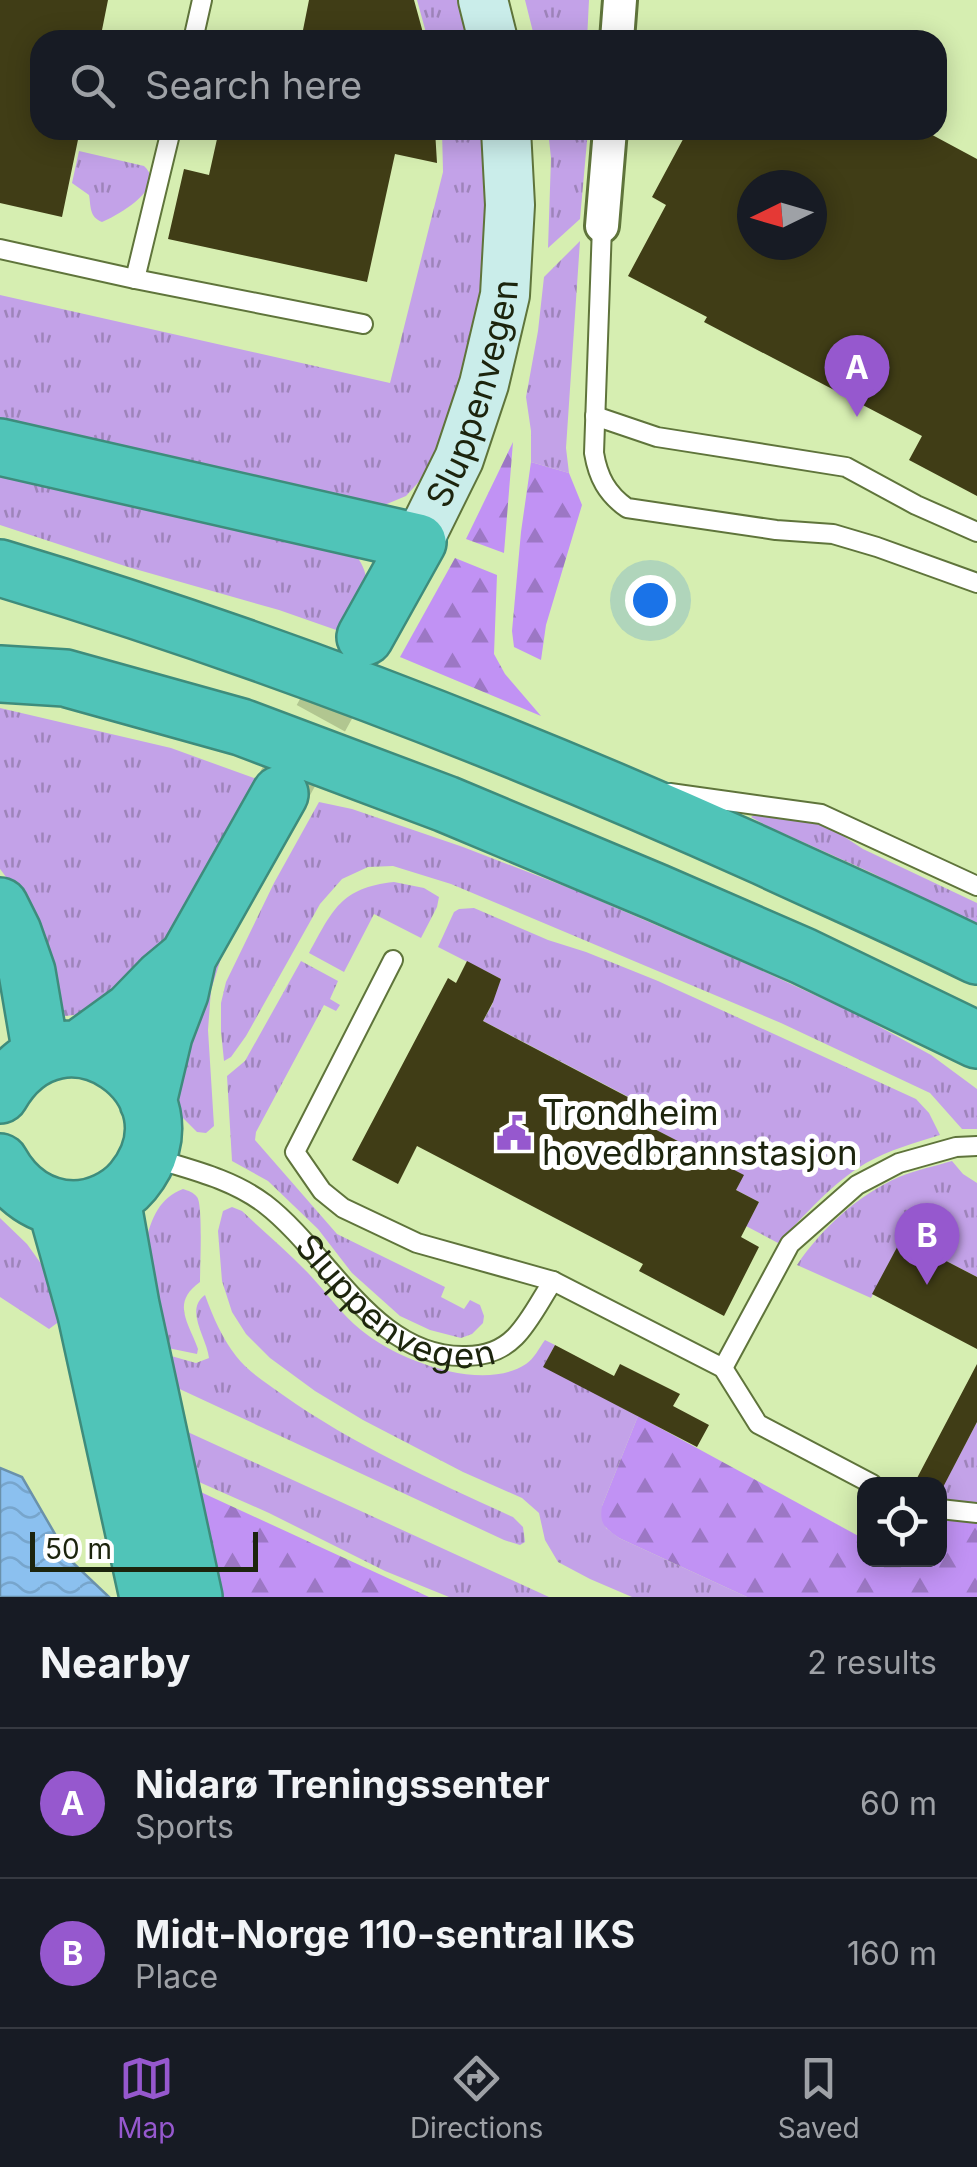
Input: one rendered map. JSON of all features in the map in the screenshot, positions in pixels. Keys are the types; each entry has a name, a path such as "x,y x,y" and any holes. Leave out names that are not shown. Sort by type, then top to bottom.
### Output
{"highway":[{"path":"0,447 418,542"},
{"name":"Sluppenvegen","path":"365,637 418,542"},
{"path":"0,568 119,605 462,728 594,782 977,956"},
{"path":"0,674 66,678 241,727 446,804 656,892 804,956 958,1030"},
{"path":"148,1102 188,956 280,794"},
{"path":"0,906 27,972 26,1072"},
{"path":"26,1072 131,1011 188,956"},
{"path":"1,1165 22,1191 38,1201 75,1209 112,1199 128,1188 148,1156 152,1119 148,1102 129,1071 114,1060 98,1052 26,1072"},
{"path":"112,1199 108,1310 148,1597"},
{"path":"56,1207 108,1310 194,1597"}],"street":[{"path":"483,0 490,30"},
{"path":"618,30 620,0"},
{"name":"Sluppenvegen","path":"418,542 458,459 484,384 506,295 510,205 507,140"},
{"path":"602,226 609,140"}],"lane":[{"path":"194,30 202,0"},
{"path":"135,278 169,140"},
{"path":"602,226 594,454 598,472 614,500 626,508 776,530 833,534 977,583"},
{"path":"0,249 363,324"},
{"path":"594,416 656,437 846,466 916,505 977,532"},
{"path":"594,782 821,814 977,886"},
{"path":"394,960 295,1152 322,1191 343,1208 416,1243 554,1280 723,1368 758,1424 859,1477"},
{"path":"958,1030 977,1061"},
{"path":"723,1368 790,1244 856,1185 899,1163 956,1147 977,1146"},
{"name":"Sluppenvegen","path":"148,1156 222,1179 246,1191 269,1207 379,1323 407,1340 450,1357 496,1351 514,1338 554,1280"},
{"path":"947,1511 977,1513"}],"green space":[{"path":"417,0 466,0 474,30 425,30"},
{"path":"525,0 589,0 588,30 532,30"},
{"path":"442,140 489,140 486,281 474,344 435,464 406,496 382,506 356,508 0,428 0,295 390,383 443,172"},
{"path":"549,140 587,140 580,219 548,248"},
{"path":"79,151 144,166 150,174 146,191 119,213 102,222 98,220 91,211 89,195 72,183"},
{"path":"580,241 566,448 569,473 531,462 526,397 544,277"},
{"path":"513,442 504,553 466,539"},
{"path":"0,461 352,550 365,573 364,592 339,631 0,525"},
{"path":"531,462 569,473 582,505 546,625 541,660 514,647 512,631"},
{"path":"455,558 497,575 494,654 505,674 541,716 400,657"},
{"path":"0,708 171,748 262,781 167,956 99,1012 57,1017 19,894 0,869"},
{"path":"305,797 222,955 211,990 208,1030 214,1126 206,1133 197,1132 181,1116 172,1079 185,1012"},
{"path":"319,802 352,809 463,847 577,891 860,1016 931,1055 977,1089 977,1129 962,1129 930,1093 781,1023 451,884 393,866 368,867 342,879 320,904 246,1036 224,1061 221,1003 226,982"},
{"path":"756,813 813,822 837,832 863,849 977,903 977,925 767,826 751,817"},
{"path":"394,882 424,888 439,897 421,938 374,914 344,972 309,953 340,904 361,890"},
{"path":"474,908 658,981 916,1099 929,1113 940,1135 884,1154 854,1171 819,1200 778,1243 746,1226 759,1202 736,1190 743,1175 635,1119 642,1104 483,1021 501,979 438,947 454,912"},
{"path":"301,961 338,981 330,999 340,1005 336,1011 324,1005 255,1140 337,1234 445,1287 441,1297 464,1309 470,1300 480,1305 483,1323 472,1334 461,1338 400,1316 352,1273 318,1229 268,1181 232,1161 227,1076 245,1061"},
{"path":"952,1161 977,1183 977,1277 902,1238 871,1298 797,1265 829,1226 869,1193 899,1177"},
{"path":"183,1189 197,1197 200,1211 200,1282 184,1305 197,1354 163,1347 146,1241 158,1210 168,1197"},
{"path":"232,1207 242,1211 293,1258 361,1330 417,1362 464,1374 487,1375 526,1364 545,1340 555,1345 544,1366 638,1416 602,1506 606,1528 619,1538 747,1597 632,1597 590,1579 558,1562 545,1540 539,1513 522,1498 363,1420 270,1358 246,1334 232,1312 222,1281 218,1231 223,1211"},
{"path":"0,1218 27,1244 47,1272 64,1318 49,1329 0,1297"},
{"path":"205,1295 231,1349 258,1377 366,1446 513,1517 523,1527 525,1542 520,1545 504,1540 171,1385 164,1354 196,1363 209,1358 196,1308"},
{"path":"638,1416 857,1535 857,1567 947,1567 947,1518 977,1519 977,1597 747,1597 619,1538 604,1525 602,1506"},
{"path":"977,1422 977,1506 947,1500 947,1479"},
{"path":"179,1428 549,1597 449,1597 385,1571 190,1478"},
{"path":"192,1488 429,1597 216,1597"}],"water":[{"path":"0,1468 22,1477 70,1560 109,1597 0,1597"}],"building":[{"path":"0,0 108,0 102,30 30,30 30,140 78,140 62,217 0,203"},
{"path":"309,0 414,0 422,30 303,30"},
{"path":"217,140 436,140 437,163 395,154 367,282 168,239 184,169 209,175"},
{"path":"683,140 942,140 977,159 977,496 909,460 922,436 704,322 707,317 628,276 666,205 652,197"},
{"name":"Trondheim hovedbrannstasjon","path":"467,961 501,979 483,1021 643,1105 635,1119 744,1175 736,1190 759,1202 741,1237 759,1247 724,1316 639,1271 643,1264 417,1146 398,1184 352,1160 448,978 456,983"},
{"path":"902,1238 977,1277 977,1349 872,1294"},
{"path":"555,1345 614,1376 620,1364 680,1394 673,1406 709,1425 697,1447 543,1367"},
{"path":"977,1364 977,1422 947,1480 918,1477"}],"tunnel":[{"path":"281,791 362,643"}],"place":[{"name":"Nidarø Treningssenter","path":"857,417"},
{"name":"Trondheim hovedbrannstasjon","path":"514,1133"},
{"name":"Midt-Norge 110-sentral IKS","path":"927,1285"}]}
